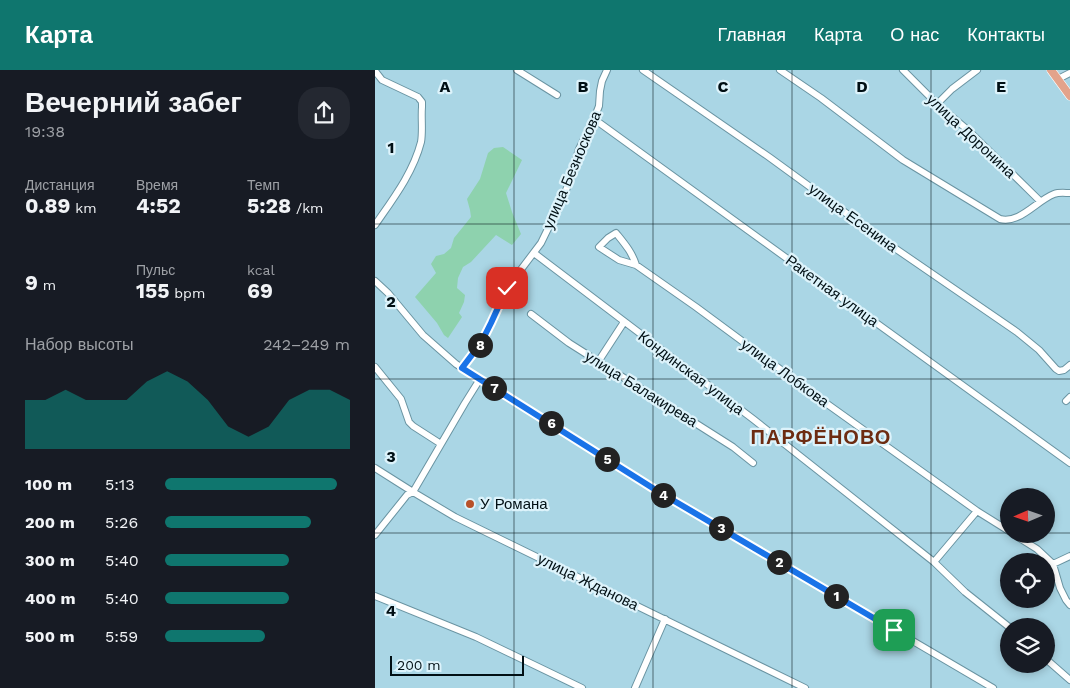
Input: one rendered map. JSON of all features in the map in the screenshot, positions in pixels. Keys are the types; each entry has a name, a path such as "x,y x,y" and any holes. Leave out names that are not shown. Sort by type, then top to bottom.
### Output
{"main road":[{"path":"1051,70 1070,96"}],"street":[{"path":"517,70 557,95"},
{"name":"улица Безноскова","path":"462,368 481,343 507,288 541,243 560,204 569,183 579,149 599,106 602,81 607,70"},
{"name":"улица Есенина","path":"643,70 769,157 883,240 1017,332 1039,350 1059,371 1064,370 1070,365"},
{"path":"780,70 821,98 903,160 1000,219 1011,220 1017,218 1040,201 1056,193 1070,193"},
{"name":"улица Доронина","path":"903,70 937,104 969,131 1040,201"},
{"path":"937,104 952,89 977,70"},
{"path":"375,71 382,80 418,97 422,102 421,140 413,165 375,225"},
{"path":"1058,80 1070,73"},
{"name":"Ракетная улица","path":"594,119 1070,463"},
{"name":"улица Лобкова","path":"636,264 630,250 616,234 608,238 599,247 619,260 636,264 823,401 1000,525"},
{"name":"Кондинская улица","path":"534,252 753,419 934,562 965,592 1000,620"},
{"path":"375,281 388,293 423,335 462,368 659,492 993,688"},
{"name":"улица Балакирева","path":"531,314 597,362 733,447 753,463"},
{"path":"597,362 624,322"},
{"path":"375,367 401,399 409,422 441,444"},
{"path":"375,535 407,495 413,492 480,379"},
{"name":"улица Жданова","path":"375,468 455,517 805,688"},
{"path":"934,562 977,510"},
{"path":"1027,543 1041,553"},
{"path":"1055,563 1070,556"},
{"path":"1055,571 1060,588 1070,604"},
{"path":"375,596 476,637 582,688"},
{"path":"635,688 665,619"},
{"path":"1055,667 1070,680"}],"green space":[{"path":"503,147 522,160 506,193 521,234 512,245 496,235 471,262 463,267 458,278 457,288 465,295 459,313 462,317 448,338 415,297 436,273 431,264 436,256 444,254 451,248 454,238 471,217 467,199 480,179 488,153 494,148"}],"place":[{"name":"У Романа","path":"470,504"}],"district":[{"name":"ПАРФЁНОВО","path":"821,437"}],"route":[{"path":"507,288 481,343 462,368 659,492 894,630"}]}
